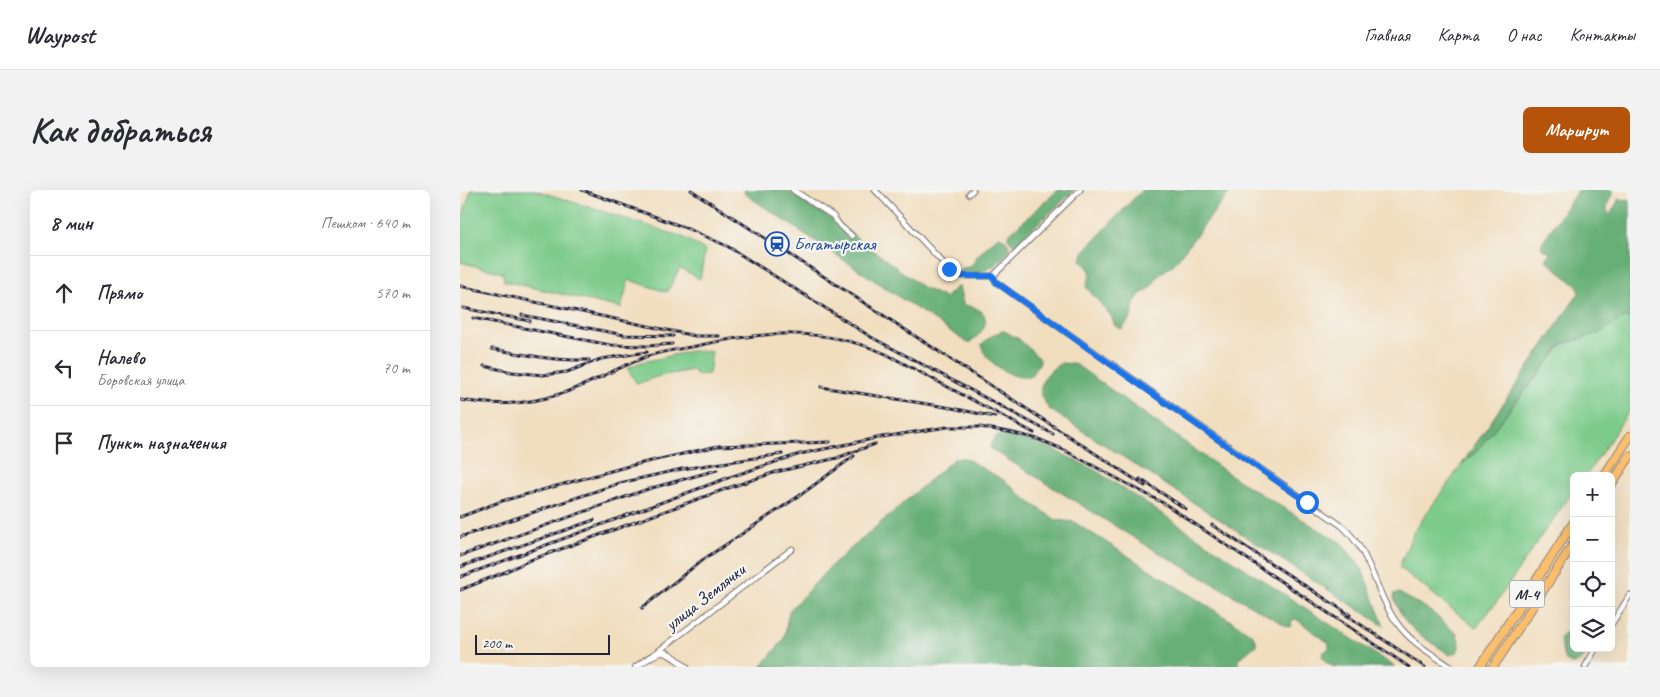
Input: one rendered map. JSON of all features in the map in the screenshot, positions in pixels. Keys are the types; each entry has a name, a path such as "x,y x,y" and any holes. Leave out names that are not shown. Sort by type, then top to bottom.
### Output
{"highway":[{"path":"1607,472 1630,436"},
{"path":"1615,479 1630,456"},
{"name":"М-4","path":"1480,667 1570,528"},
{"name":"М-4","path":"1493,667 1570,549"}],"street":[{"path":"793,190 833,216 840,226 852,236"},
{"path":"875,190 949,269 962,276 993,276 1080,190"},
{"path":"993,276 996,282 1042,315 1342,526 1360,545 1396,622 1416,644 1451,667"},
{"name":"улица Землячки","path":"636,667 792,549"},
{"path":"1615,619 1630,595"},
{"path":"655,654 661,651 669,654 686,667"},
{"path":"1585,667 1594,652"}],"green space":[{"path":"471,190 535,190 683,237 705,250 700,279 680,268 667,292 629,280 621,308 504,281 503,273 460,262 460,224"},
{"path":"744,190 786,190 840,224 924,288 945,298 959,286 963,304 981,311 984,315 985,325 983,329 980,334 968,343 745,194"},
{"path":"1058,190 1075,190 1027,233 1018,245 1013,244 1008,235"},
{"path":"1142,190 1226,190 1229,193 1173,265 1161,273 1148,290 1140,294 1134,303 1132,316 1122,329 1115,326 1111,316 1086,287 1090,271 1081,261 1083,252"},
{"path":"1578,190 1613,190 1607,206 1610,215 1619,199 1630,201 1630,318 1625,317 1599,333 1562,344 1474,454 1462,464 1579,293 1579,288 1546,260 1550,254 1542,249 1541,244"},
{"path":"998,236 1008,243 1009,250 994,266 975,273 960,271 961,268 969,267 973,264 976,257"},
{"path":"1625,317 1630,318 1630,410 1589,472 1570,472 1570,496 1498,600 1476,628 1399,567 1414,531 1462,464 1474,454 1563,344 1599,333"},
{"path":"1004,331 1019,339 1040,359 1030,377 1016,376 1008,373 993,363 983,350 982,344 984,342 995,334"},
{"path":"690,351 712,351 709,374 696,375 693,370 659,376 637,384 627,368 647,360"},
{"path":"1062,363 1075,364 1236,479 1341,543 1362,569 1384,626 1049,409 1041,395 1041,385 1046,376"},
{"path":"1008,435 1040,443 1095,470 1395,667 1334,667 1327,663 1322,656 1329,648 1329,643 1296,619 1292,620 1291,626 1288,627 1139,541 991,449 990,445 996,436"},
{"path":"955,458 965,458 1005,481 1028,501 1056,520 1074,522 1252,634 1256,640 1256,645 1239,659 1239,667 761,667 784,639 789,611 832,565"},
{"path":"1399,593 1428,609 1457,634 1460,644 1457,652 1450,655 1408,624 1397,606 1393,594"},
{"path":"1564,632 1570,636 1570,652 1585,652 1584,657 1571,664 1564,658 1560,639"}],"railway":[{"path":"582,190 686,228 727,246 871,337 1053,434"},
{"path":"691,190 1145,486"},
{"path":"460,286 695,336 719,336"},
{"path":"463,308 530,321"},
{"path":"522,315 624,335 673,336"},
{"path":"473,318 610,345 648,346 672,344"},
{"path":"460,400 491,403 535,400 564,393 648,356 660,353 745,337 792,334 815,335 862,345 886,354 1034,433"},
{"path":"492,349 553,359 589,360"},
{"path":"484,366 512,372 543,375 567,372 601,359 647,352"},
{"path":"821,387 952,408 995,417"},
{"path":"460,577 730,477 800,454 882,437 947,427 980,427 1038,439 1062,449 1165,504 1409,667"},
{"path":"460,517 502,501 629,466 718,446 830,442"},
{"path":"460,590 528,561 731,487 776,472 837,458 875,444"},
{"path":"460,537 620,483 682,469 782,454"},
{"path":"642,608 701,561 799,496 854,456"},
{"path":"460,556 648,489 717,470"},
{"path":"1140,479 1186,509"},
{"path":"460,567 594,520"},
{"path":"1212,525 1350,615"},
{"path":"1343,613 1425,667"}],"place":[{"name":"Богатырская","path":"777,244"}],"route":[{"path":"949,269 962,276 993,276 996,282 1307,502"}]}
